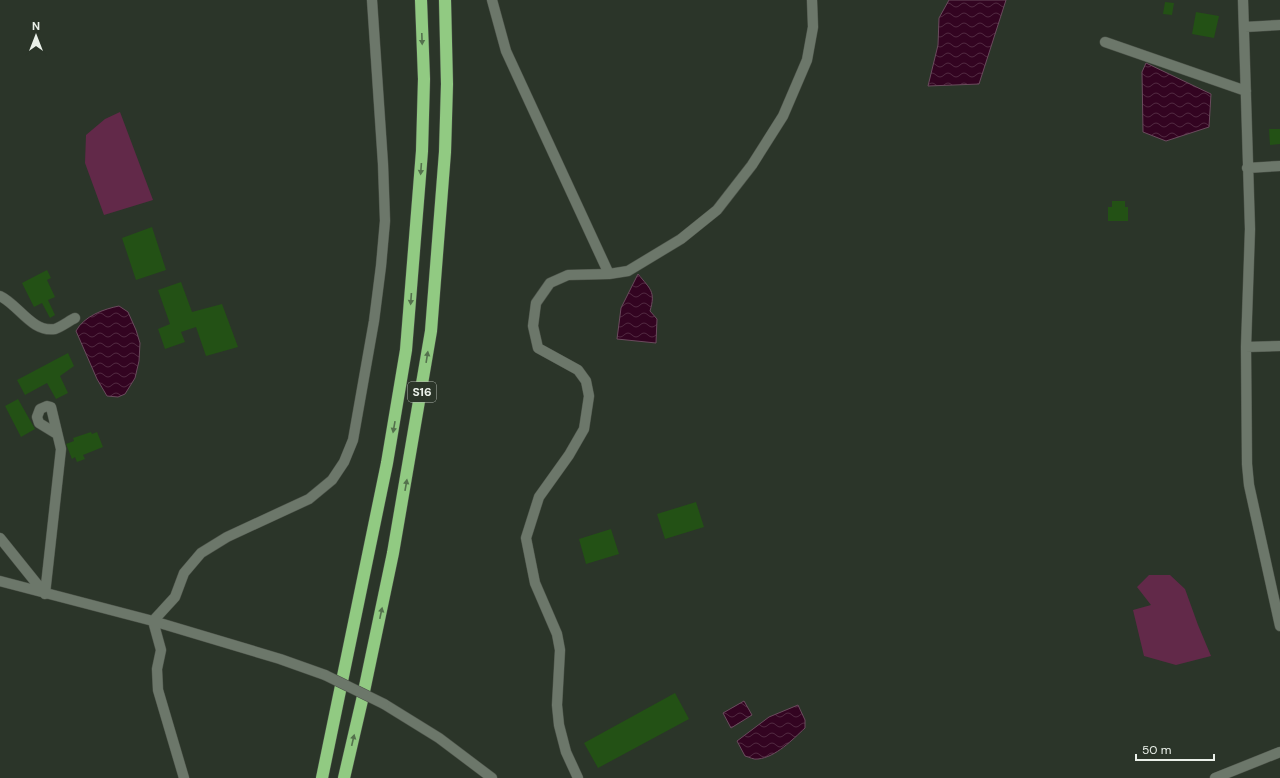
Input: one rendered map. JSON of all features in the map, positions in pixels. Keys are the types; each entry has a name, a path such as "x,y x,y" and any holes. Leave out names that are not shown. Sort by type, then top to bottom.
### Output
{"highway":[{"name":"S16","path":"322,778 387,463 406,350 422,151 424,79 421,0"},
{"name":"S16","path":"344,778 393,553 432,331 445,152 447,84 445,0"}],"street":[{"path":"153,621 175,597 184,573 201,553 227,537 309,499 332,480 344,462 353,440 374,321 385,221 383,164 372,0"},
{"path":"492,0 506,50 609,274"},
{"path":"578,778 566,752 559,725 557,705 560,650 557,634 535,583 526,538 539,497 569,455 584,429 589,396 586,381 578,370 538,348 533,326 536,303 550,283 568,275 609,274 628,271 681,239 717,210 752,165 783,116 807,60 813,27 812,0"},
{"path":"1243,0 1250,229 1246,347 1247,464 1249,485 1280,626"},
{"path":"1245,27 1280,25"},
{"path":"1105,42 1246,91"},
{"path":"1247,168 1280,166"},
{"path":"0,296 6,299 33,323 43,327 55,329 74,318"},
{"path":"1246,347 1280,346"},
{"path":"45,594 61,449 58,434"},
{"path":"0,538 45,594"},
{"path":"0,581 153,621 273,657 325,675 384,704 439,738 492,778"},
{"path":"153,621 160,650 157,669 158,690 184,778"},
{"path":"1216,778 1280,752"}],"shaded area":[{"path":"120,112 153,200 104,215 85,163 86,135 105,119"},
{"path":"1149,575 1170,575 1185,589 1211,656 1176,665 1144,656 1133,610 1151,605 1137,587"}],"water":[{"path":"949,0 1006,0 979,84 928,86 938,45 939,18"},
{"path":"1146,63 1211,94 1209,127 1166,141 1143,132 1142,72"},
{"path":"638,274 649,287 652,294 650,311 657,319 656,343 617,339 621,308"},
{"path":"119,306 128,312 140,343 139,361 135,378 125,394 118,397 107,396 97,379 76,331 89,317 101,311"},
{"path":"744,701 752,715 731,728 723,713"},
{"path":"798,705 805,720 805,728 795,738 765,758 753,759 745,756 737,741 769,717"}],"building":[{"path":"1165,2 1174,3 1172,15 1163,14"},
{"path":"1196,12 1219,16 1214,38 1192,34"},
{"path":"1269,129 1280,129 1280,144 1270,145"},
{"path":"1112,201 1125,201 1125,207 1128,207 1128,221 1108,221 1108,207 1112,207"},
{"path":"152,227 166,270 136,280 122,238"},
{"path":"47,270 51,278 47,280 55,297 48,300 55,315 50,318 42,303 34,307 22,283"},
{"path":"181,282 192,312 222,304 238,347 206,356 196,327 181,332 185,342 165,349 158,329 170,324 158,290"},
{"path":"68,353 74,366 60,376 68,393 56,399 47,383 25,395 17,380"},
{"path":"18,399 35,429 21,437 5,406"},
{"path":"91,432 92,434 97,432 103,447 83,455 85,459 77,462 75,457 72,459 66,444 74,441 73,438"},
{"path":"696,502 704,527 665,539 657,514"},
{"path":"611,529 619,554 586,564 579,539"},
{"path":"675,693 689,719 598,768 584,743"}]}
